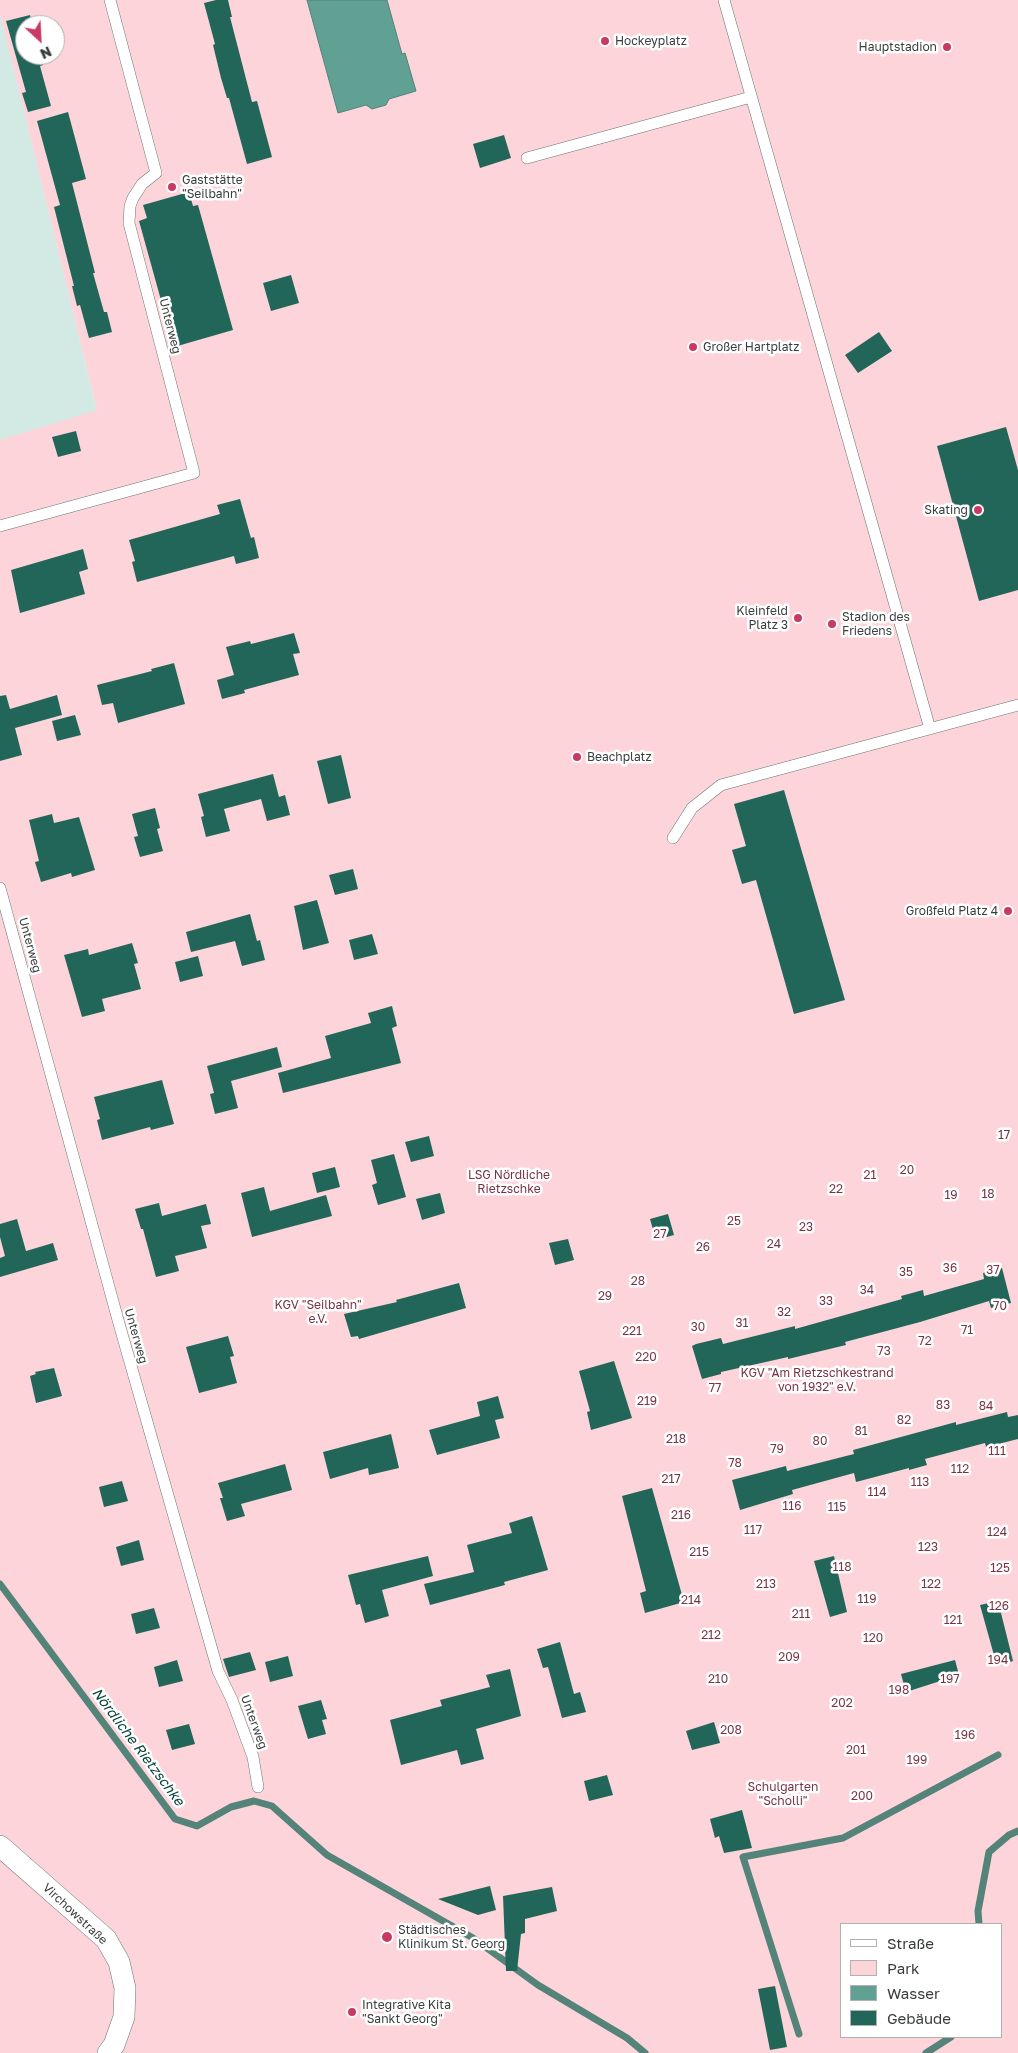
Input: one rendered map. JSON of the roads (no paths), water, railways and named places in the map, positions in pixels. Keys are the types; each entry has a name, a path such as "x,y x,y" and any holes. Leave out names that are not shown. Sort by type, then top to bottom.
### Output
{"street":[{"name":"Virchowstraße","path":"0,1846 106,1939 119,1962 126,1988 124,2017 114,2045 108,2053"}],"lane":[{"name":"Unterweg","path":"0,526 194,473 129,223 130,206 133,198 142,184 156,173 110,0"},
{"path":"724,0 930,729"},
{"path":"527,158 751,97"},
{"path":"673,838 692,808 721,785 1018,705"},
{"name":"Unterweg","path":"0,888 118,1320 218,1671 232,1700 253,1757 258,1787"}],"water":[{"path":"307,0 387,0 402,54 405,53 416,91 389,99 386,105 372,109 366,105 338,113"}],"waterway":[{"name":"Nördliche Rietzschke","path":"0,1584 175,1819 197,1826 231,1807 254,1801 272,1806 327,1855 473,1938 538,1985 627,2038 645,2053"},
{"path":"799,2034 743,1857 843,1838 998,1755"},
{"name":"Nördliche Rietzschke","path":"979,1923 978,1911 989,1852 1009,1835 1018,1831"},
{"name":"Nördliche Rietzschke","path":"926,2053 949,2038"}],"place":[{"name":"Hockeyplatz","path":"605,41"},
{"name":"Hauptstadion","path":"947,47"},
{"name":"Gaststätte \"Seilbahn\"","path":"172,187"},
{"name":"Großer Hartplatz","path":"693,347"},
{"name":"Skating","path":"978,510"},
{"name":"Kleinfeld Platz 3","path":"798,618"},
{"name":"Stadion des Friedens","path":"832,624"},
{"name":"Beachplatz","path":"577,757"},
{"name":"Großfeld Platz 4","path":"1008,911"},
{"name":"Städtisches Klinikum St. Georg","path":"387,1937"},
{"name":"Integrative Kita \"Sankt Georg\"","path":"352,2012"}],"park label":[{"name":"17","path":"1004,1135"},
{"name":"20","path":"907,1170"},
{"name":"21","path":"870,1175"},
{"name":"LSG Nördliche Rietzschke","path":"509,1182"},
{"name":"22","path":"836,1189"},
{"name":"18","path":"988,1194"},
{"name":"19","path":"951,1195"},
{"name":"25","path":"734,1221"},
{"name":"23","path":"806,1227"},
{"name":"27","path":"660,1234"},
{"name":"24","path":"774,1244"},
{"name":"26","path":"703,1247"},
{"name":"36","path":"950,1268"},
{"name":"37","path":"993,1270"},
{"name":"35","path":"906,1272"},
{"name":"28","path":"638,1281"},
{"name":"34","path":"867,1290"},
{"name":"29","path":"605,1296"},
{"name":"33","path":"826,1301"},
{"name":"70","path":"1000,1306"},
{"name":"KGV \"Seilbahn\" e.V.","path":"318,1312"},
{"name":"32","path":"784,1312"},
{"name":"31","path":"742,1323"},
{"name":"30","path":"698,1327"},
{"name":"71","path":"967,1330"},
{"name":"221","path":"632,1331"},
{"name":"72","path":"925,1341"},
{"name":"73","path":"884,1351"},
{"name":"220","path":"646,1357"},
{"name":"KGV \"Am Rietzschkestrand von 1932\" e.V.","path":"817,1380"},
{"name":"77","path":"715,1388"},
{"name":"219","path":"647,1401"},
{"name":"83","path":"943,1405"},
{"name":"84","path":"986,1406"},
{"name":"82","path":"904,1420"},
{"name":"81","path":"861,1431"},
{"name":"218","path":"676,1439"},
{"name":"80","path":"820,1441"},
{"name":"79","path":"777,1449"},
{"name":"111","path":"997,1451"},
{"name":"78","path":"735,1463"},
{"name":"112","path":"960,1469"},
{"name":"217","path":"671,1479"},
{"name":"113","path":"920,1482"},
{"name":"114","path":"877,1492"},
{"name":"116","path":"792,1506"},
{"name":"115","path":"837,1507"},
{"name":"216","path":"681,1515"},
{"name":"117","path":"753,1530"},
{"name":"124","path":"997,1532"},
{"name":"123","path":"928,1547"},
{"name":"215","path":"699,1552"},
{"name":"118","path":"842,1567"},
{"name":"125","path":"1000,1568"},
{"name":"213","path":"766,1584"},
{"name":"122","path":"931,1584"},
{"name":"119","path":"867,1599"},
{"name":"214","path":"691,1600"},
{"name":"126","path":"999,1606"},
{"name":"211","path":"801,1614"},
{"name":"121","path":"953,1620"},
{"name":"212","path":"711,1635"},
{"name":"120","path":"873,1638"},
{"name":"209","path":"789,1657"},
{"name":"194","path":"998,1660"},
{"name":"210","path":"718,1679"},
{"name":"197","path":"950,1679"},
{"name":"198","path":"899,1690"},
{"name":"202","path":"842,1703"},
{"name":"208","path":"731,1730"},
{"name":"196","path":"965,1735"},
{"name":"201","path":"856,1750"},
{"name":"199","path":"917,1760"},
{"name":"Schulgarten \"Scholli\"","path":"783,1794"},
{"name":"200","path":"862,1796"}]}
